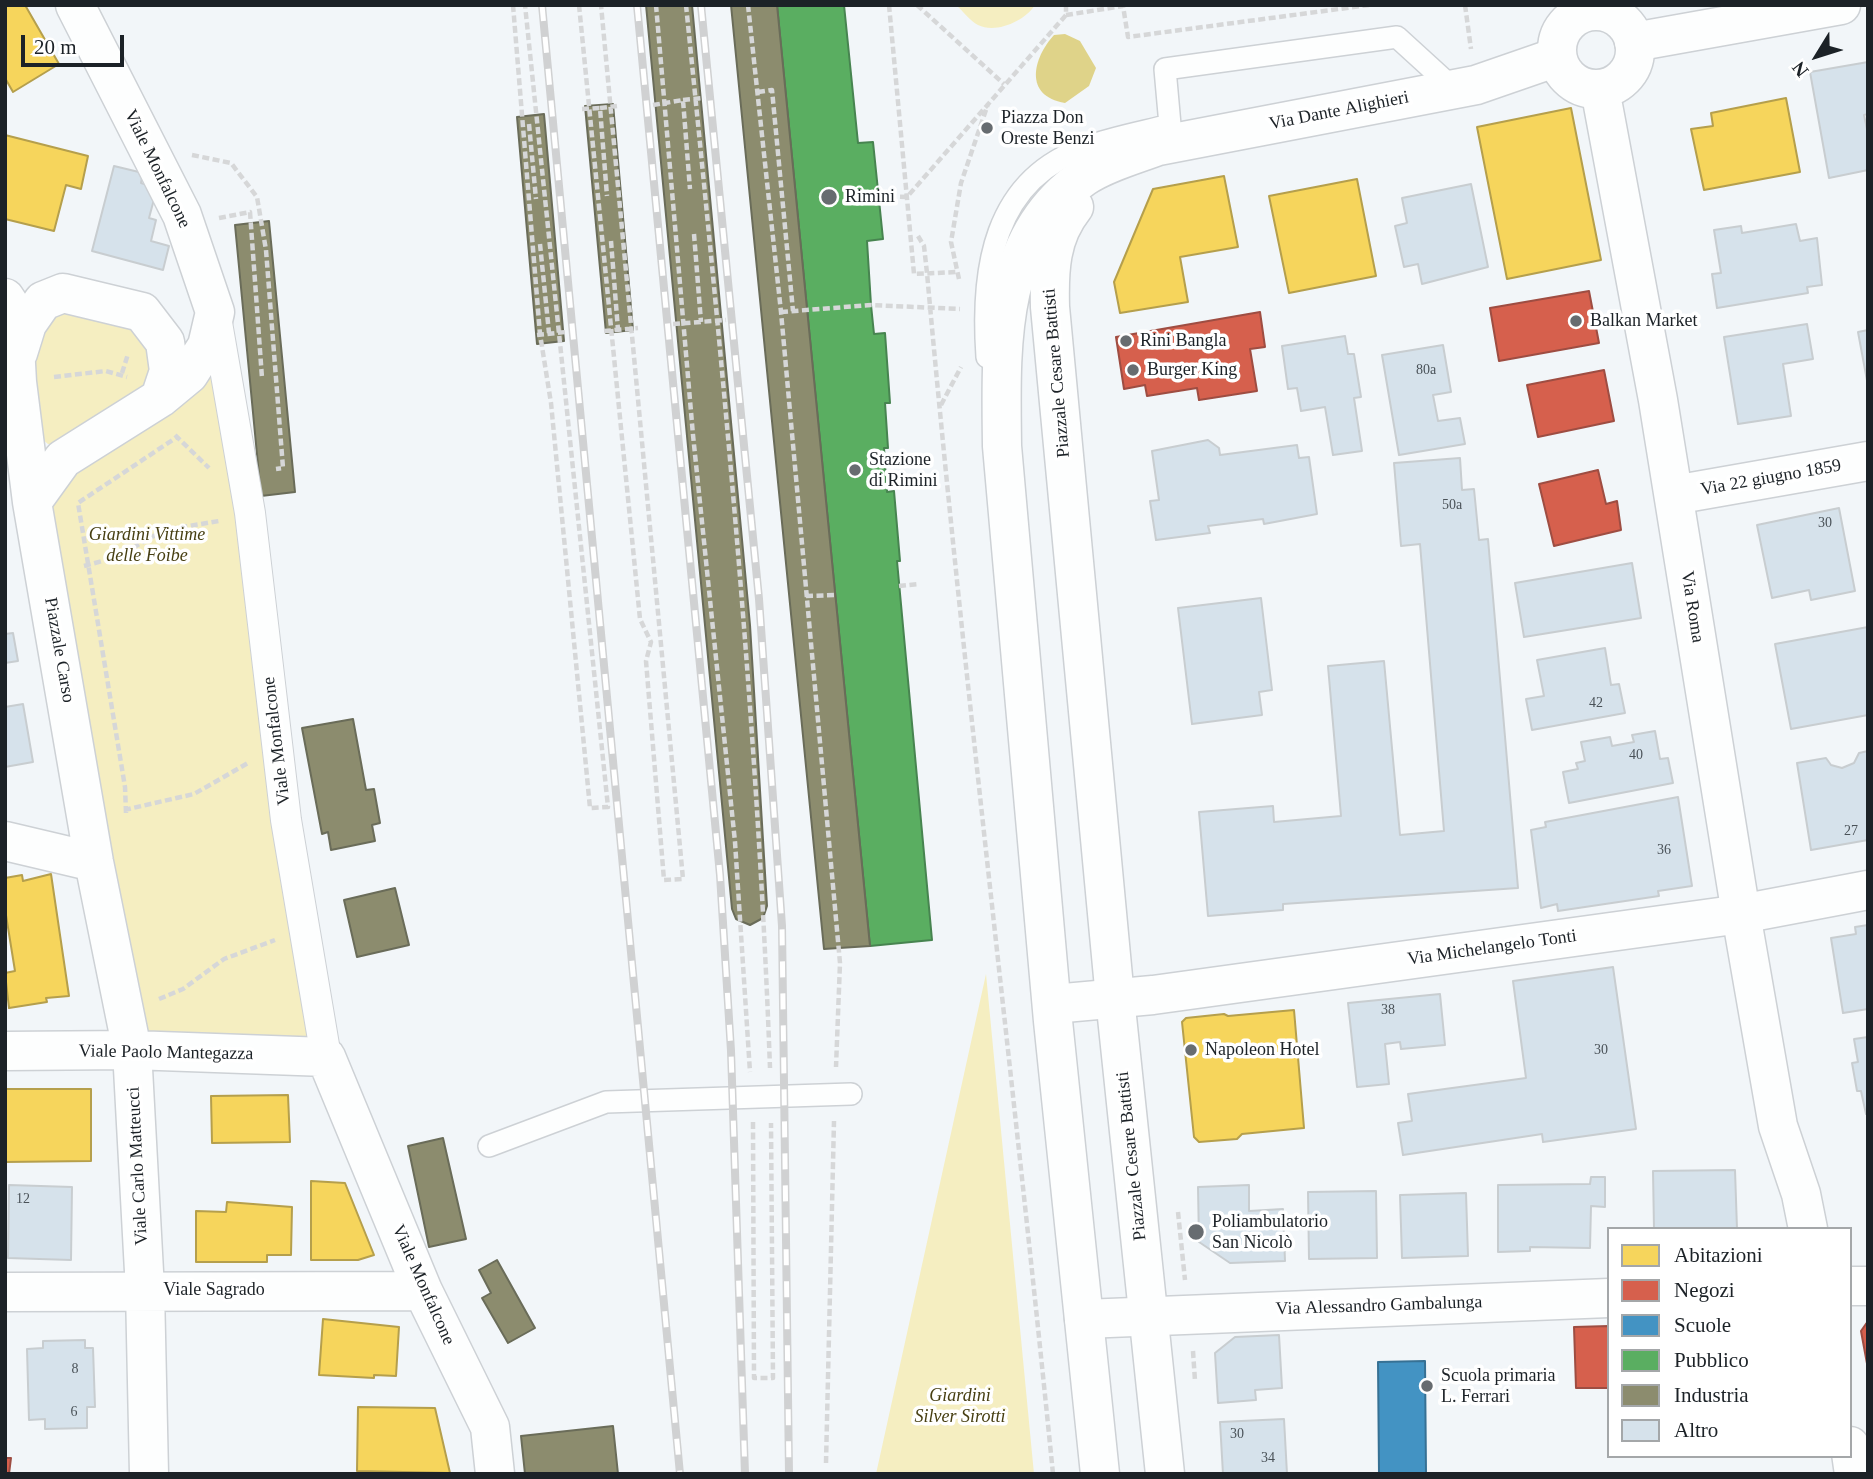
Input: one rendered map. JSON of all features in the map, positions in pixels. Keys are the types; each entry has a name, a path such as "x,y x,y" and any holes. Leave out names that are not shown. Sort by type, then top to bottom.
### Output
{"street":[{"name":"Viale Monfalcone","path":"75,5 182,215 215,312 250,513 277,747 326,1057 423,1291 490,1427 495,1474"},
{"path":"1634,42 1841,5"},
{"path":"1588,8 1612,14 1623,22 1634,42 1631,68 1612,86 1600,89 1578,86 1567,78 1557,57 1561,33 1568,22 1588,8"},
{"name":"Via Dante Alighieri","path":"1119,161 1158,146 1476,85 1557,57"},
{"name":"Via Roma","path":"1600,89 1674,495 1778,1126 1801,1194 1808,1227"},
{"path":"1100,1474 1052,1004 1002,446 1001,358 1007,308 1023,251 1049,206 1085,176 1119,161"},
{"name":"Piazzale Cesare Battisti","path":"1119,161 1086,192 1060,224 1049,266 1053,342 1115,998 1165,1474"},
{"name":"Piazzale Carso","path":"15,362 27,324 43,301 63,293 142,312 165,342 169,371 160,398"},
{"name":"Piazzale Carso","path":"5,298 13,310 15,362 32,502 94,862"},
{"path":"32,502 63,459 160,398 189,374 207,346 215,312"},
{"path":"25,439 42,454 63,459"},
{"name":"Via 22 giugno 1859","path":"1674,495 1868,461"},
{"path":"5,841 94,862"},
{"name":"Viale Carlo Matteucci","path":"94,862 132,1050 145,1290 149,1474"},
{"name":"Via Michelangelo Tonti","path":"1115,998 1741,914 1868,890"},
{"path":"1052,1004 1115,998"},
{"name":"Viale Paolo Mantegazza","path":"5,1051 132,1050 326,1057"},
{"name":"Via Roma","path":"1778,1126 1777,1192 1784,1227"},
{"name":"Viale Sagrado","path":"5,1292 423,1291"},
{"name":"Via Alessandro Gambalunga","path":"1150,1315 1607,1298"},
{"path":"1084,1319 1150,1315"}],"lane":[{"path":"1002,446 991,415 984,312 986,277 995,242 1013,202 1043,171 1085,147 1170,125 1165,69 1397,37 1454,89"},
{"path":"489,1146 606,1102 843,1095"}],"path":[{"path":"513,5 539,334 551,403 590,808 608,807 563,332 536,122 525,5"},
{"path":"579,5 640,619 651,642 646,661 664,880 683,879 635,329 614,106 601,5"},
{"path":"656,5 682,323 761,1097 773,1378 754,1378 761,1097 763,889 743,600 686,5"},
{"path":"748,5 781,312 839,963 843,1095 826,1463"},
{"path":"889,5 914,274 957,272"},
{"path":"917,5 1004,85"},
{"path":"1066,5 1066,15"},
{"path":"906,197 1066,15 1123,6 1128,37 1369,5"},
{"path":"758,92 772,90 793,311"},
{"path":"653,105 704,98"},
{"path":"683,100 690,188"},
{"path":"582,109 614,106"},
{"path":"600,108 607,196"},
{"path":"523,124 545,121"},
{"path":"523,124 536,199"},
{"path":"235,169 257,197 265,240 283,468 268,470"},
{"path":"879,196 906,197"},
{"path":"252,223 263,388"},
{"path":"694,234 701,322"},
{"path":"918,236 924,246 931,308 982,825 1008,1026 1054,1474"},
{"path":"611,241 618,330"},
{"path":"540,244 549,333"},
{"path":"781,312 871,305 965,309"},
{"path":"673,324 726,320"},
{"path":"604,331 635,329"},
{"path":"539,334 563,332"},
{"path":"126,820 125,787 86,565 78,503 177,437"},
{"path":"45,575 117,557 164,530 250,513"},
{"path":"899,586 919,584"},
{"path":"806,596 836,595"},
{"path":"88,815 126,810 194,794 277,747"},
{"path":"152,987 155,1001 183,989 224,959 269,944 304,925"}],"green space":[{"path":"956,5 1035,5 1017,21 993,28 975,23"},
{"path":"51,309 140,324 157,348 150,392 63,446 48,444 37,435 26,374"},
{"name":"Giardini Vittime delle Foibe","path":"213,377 249,584 314,1044 142,1038 45,507 71,469"},
{"name":"Giardini Silver Sirotti","path":"986,974 1034,1474 876,1474"}],"shaded area":[{"path":"1065,34 1080,41 1096,68 1089,86 1065,103 1043,93 1036,75 1037,65 1047,44 1054,35"}],"building: Abitazioni":[{"path":"5,5 25,5 59,64 13,92 5,78"},
{"path":"1786,98 1800,172 1704,190 1691,129 1713,126 1711,113"},
{"path":"1571,108 1601,260 1507,279 1477,127"},
{"path":"5,135 88,156 81,189 66,185 54,231 5,219"},
{"path":"1224,176 1238,247 1180,257 1188,302 1120,313 1114,282 1153,189"},
{"path":"1357,179 1376,276 1289,293 1269,196"},
{"path":"51,874 69,996 46,998 47,1002 9,1008 5,973 15,971 5,909 5,878 22,875 23,881"},
{"path":"1294,1010 1304,1128 1242,1134 1237,1139 1199,1142 1194,1137 1182,1022 1186,1018"},
{"path":"5,1089 91,1089 91,1161 5,1162"},
{"path":"288,1095 290,1142 212,1143 211,1096"},
{"path":"311,1181 345,1183 374,1255 358,1260 311,1260"},
{"path":"227,1202 292,1207 291,1255 267,1255 267,1262 196,1262 196,1211 226,1212"},
{"path":"323,1319 399,1327 396,1376 374,1375 374,1378 319,1375"},
{"path":"358,1407 435,1408 450,1473 357,1471"}],"building: Negozi":[{"path":"1589,291 1599,343 1499,361 1490,308"},
{"path":"1260,312 1265,347 1250,349 1257,391 1199,400 1197,388 1147,396 1145,385 1124,389 1116,337"},
{"path":"1604,370 1614,421 1538,437 1527,385"},
{"path":"1598,470 1606,504 1617,501 1621,530 1554,546 1539,484"},
{"path":"1868,1321 1868,1369 1861,1331"},
{"path":"1607,1326 1607,1388 1576,1388 1574,1327"},
{"path":"5,1458 11,1458 9,1474 5,1474"}],"building: Scuole":[{"path":"1425,1361 1426,1474 1379,1474 1378,1362"}],"building: Pubblico":[{"name":"Stazione di Rimini","path":"777,5 844,5 858,143 873,142 883,239 867,241 871,305 874,334 885,333 890,403 885,403 887,492 894,491 900,561 897,561 932,940 870,946"}],"building: Industria":[{"path":"646,5 692,5 750,625 767,906 763,918 750,925 736,919 732,909"},
{"path":"731,5 777,5 870,946 824,949"},
{"path":"613,104 633,330 606,333 585,106"},
{"path":"544,114 564,341 537,344 517,117"},
{"path":"269,221 295,492 261,496 235,225"},
{"path":"353,719 366,790 374,789 380,823 372,825 375,841 331,850 328,832 322,834 302,728"},
{"path":"395,888 409,945 357,957 344,900"},
{"path":"443,1138 466,1239 429,1247 408,1146"},
{"path":"497,1260 535,1328 508,1343 482,1298 491,1293 479,1270"},
{"path":"613,1426 618,1474 525,1474 521,1436"}],"building: Altro":[{"path":"1868,62 1868,114 1864,115 1868,134 1868,170 1829,178 1810,72"},
{"path":"114,166 143,173 141,183 157,188 149,218 156,220 151,241 169,246 163,270 92,251"},
{"path":"1471,184 1488,267 1422,284 1418,264 1404,267 1395,226 1407,223 1402,198"},
{"path":"1796,224 1800,241 1817,238 1822,285 1807,287 1808,293 1717,308 1712,274 1721,273 1714,230 1741,226 1742,233"},
{"path":"1807,324 1813,359 1783,364 1791,416 1738,424 1724,337"},
{"path":"1868,330 1868,386 1858,332"},
{"path":"1345,336 1348,354 1354,354 1361,397 1354,398 1362,451 1333,455 1325,407 1301,411 1297,388 1288,389 1282,346"},
{"path":"1443,345 1451,392 1433,395 1438,421 1460,418 1465,444 1399,455 1382,355"},
{"path":"1208,440 1219,448 1220,455 1297,445 1299,458 1309,457 1317,514 1264,524 1263,519 1208,526 1210,533 1156,540 1150,501 1159,500 1152,451"},
{"path":"1460,458 1462,490 1474,489 1479,540 1488,539 1518,888 1283,904 1283,910 1208,916 1199,812 1273,806 1274,822 1341,816 1328,666 1384,661 1400,835 1444,831 1420,544 1401,546 1394,463"},
{"path":"1839,508 1855,591 1811,600 1809,590 1772,598 1757,525"},
{"path":"1632,563 1641,618 1524,637 1515,583"},
{"path":"1261,598 1272,690 1259,692 1262,715 1192,724 1178,608"},
{"path":"1868,627 1868,715 1791,729 1775,644"},
{"path":"13,633 18,661 5,663 5,634"},
{"path":"1605,648 1611,685 1619,684 1625,713 1532,730 1526,699 1544,696 1537,660"},
{"path":"23,704 33,762 5,767 5,707"},
{"path":"1655,731 1660,759 1668,758 1673,783 1569,803 1563,772 1578,769 1576,763 1585,761 1581,742 1610,737 1612,746 1634,742 1632,735"},
{"path":"1868,751 1868,840 1811,850 1797,763 1826,758 1831,765 1842,768 1854,763 1859,753"},
{"path":"1678,797 1692,886 1658,891 1659,896 1558,911 1557,904 1541,908 1531,830 1546,827 1545,822"},
{"path":"1868,925 1868,1009 1843,1013 1831,938 1856,934 1855,927"},
{"path":"1613,967 1636,1129 1543,1142 1542,1134 1403,1155 1398,1123 1412,1121 1408,1094 1526,1078 1513,981"},
{"path":"1440,994 1445,1045 1401,1049 1400,1042 1385,1044 1389,1084 1357,1087 1348,1003"},
{"path":"1868,1037 1866,1114 1861,1091 1857,1091 1852,1063 1858,1062 1854,1039"},
{"path":"1735,1170 1737,1227 1654,1227 1653,1171"},
{"path":"1591,1177 1605,1177 1605,1207 1591,1206 1590,1248 1530,1247 1530,1251 1498,1252 1498,1185 1590,1184"},
{"path":"9,1185 72,1187 71,1260 8,1258"},
{"path":"1249,1185 1249,1211 1283,1209 1285,1261 1230,1263 1199,1242 1198,1187"},
{"path":"1376,1191 1377,1258 1309,1259 1308,1192"},
{"path":"1466,1193 1468,1256 1402,1258 1400,1195"},
{"path":"1279,1335 1282,1388 1255,1390 1256,1400 1218,1403 1215,1353 1235,1337"},
{"path":"85,1340 85,1348 93,1348 95,1407 87,1407 87,1428 45,1429 45,1419 29,1420 27,1349 43,1348 43,1341"},
{"path":"1284,1419 1287,1474 1223,1474 1220,1422"}],"railway":[{"path":"542,5 680,1474"},
{"path":"637,5 720,875 731,1051 745,1474"},
{"path":"701,5 759,599 782,926 789,1474"}],"place":[{"name":"Piazza Don Oreste Benzi","path":"987,128"},
{"name":"Rimini","path":"829,197"},
{"name":"Balkan Market","path":"1576,321"},
{"name":"Rini Bangla","path":"1126,341"},
{"name":"Burger King","path":"1133,370"},
{"name":"Stazione di Rimini","path":"855,470"},
{"name":"Napoleon Hotel","path":"1191,1050"},
{"name":"Poliambulatorio San Nicolò","path":"1196,1232"},
{"name":"Scuola primaria L. Ferrari","path":"1427,1386"}]}
